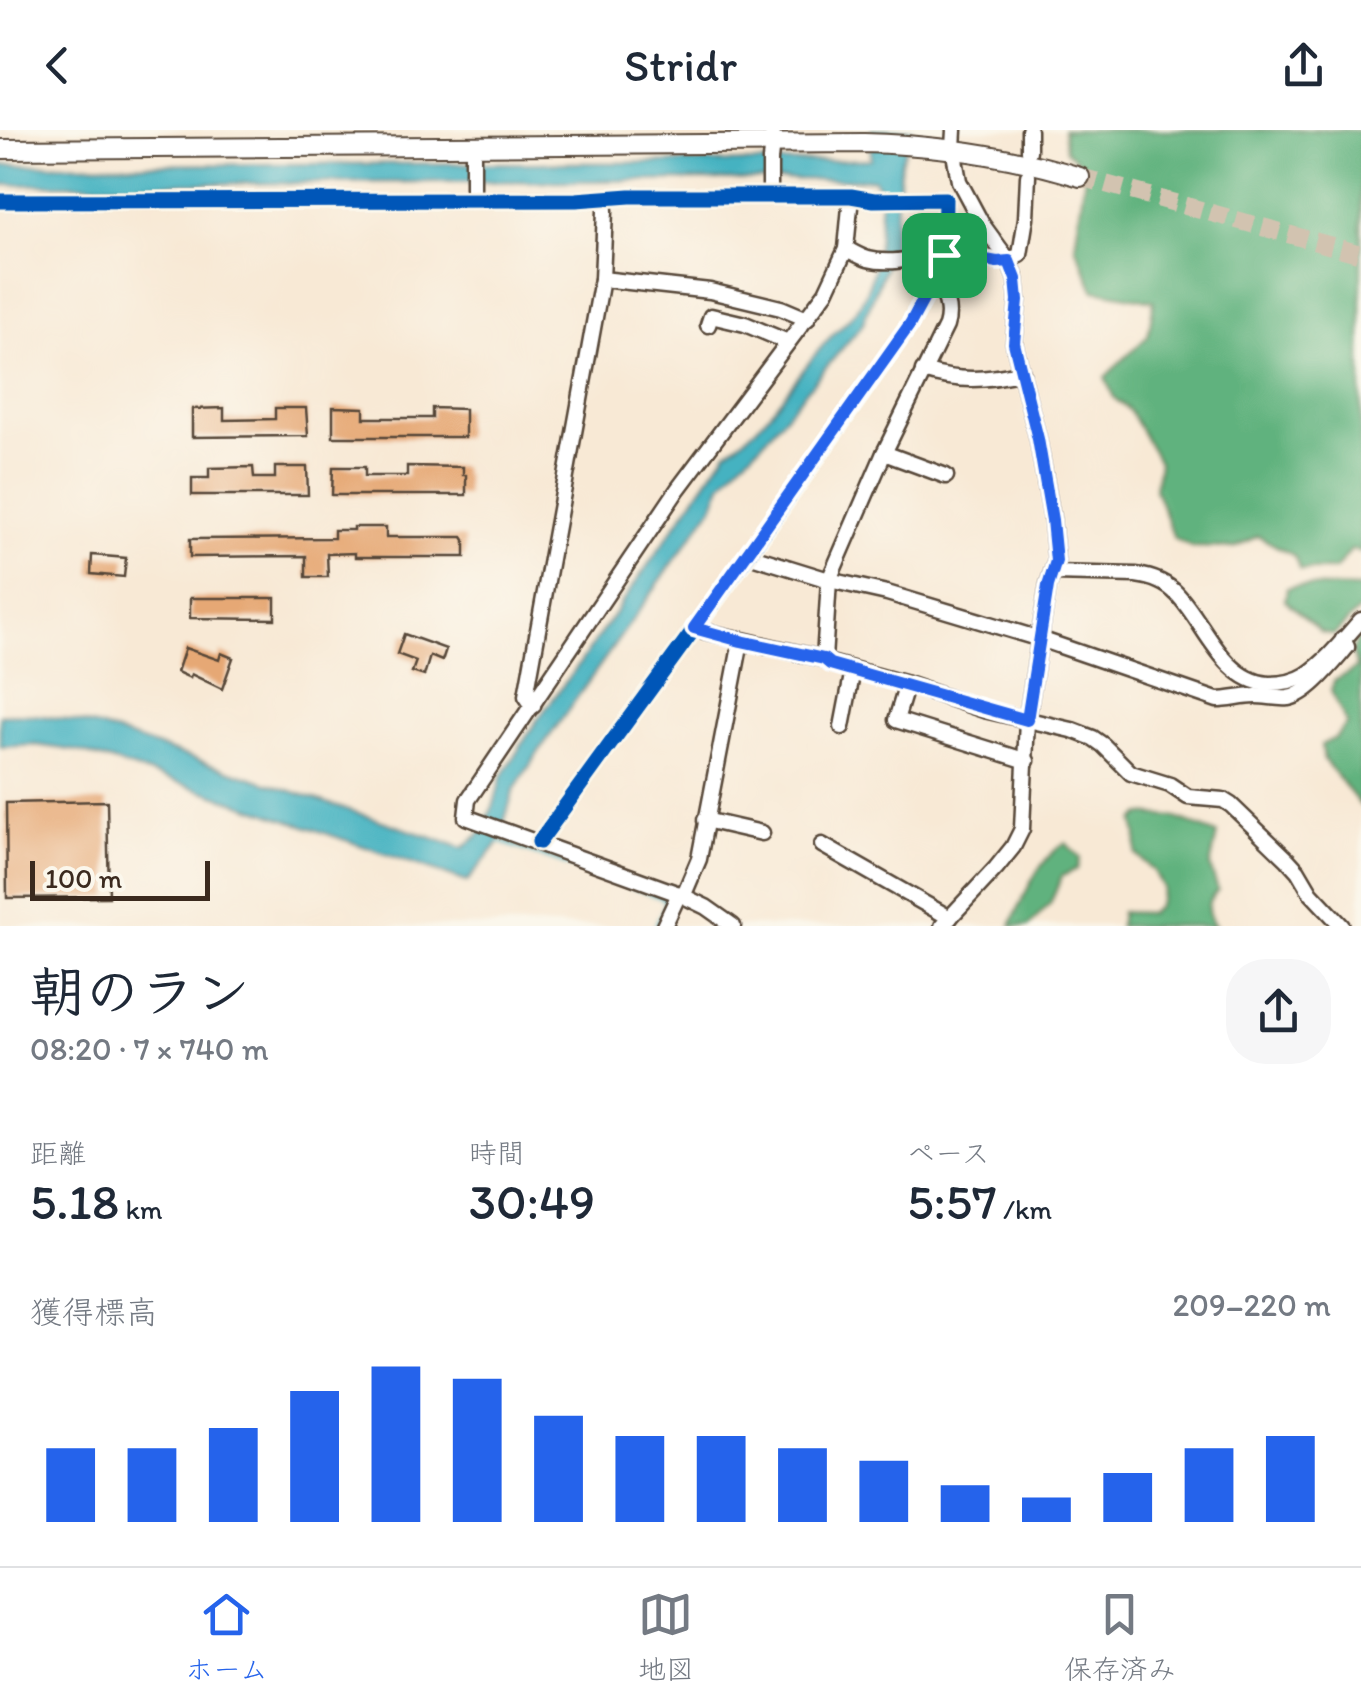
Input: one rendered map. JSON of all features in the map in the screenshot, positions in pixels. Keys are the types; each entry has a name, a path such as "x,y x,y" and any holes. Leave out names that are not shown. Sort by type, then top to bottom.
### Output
{"main road":[{"path":"0,150 910,144 954,139 1080,178"}],"street":[{"path":"1029,130 1029,150"},
{"path":"822,845 946,922 996,868 1022,829 1027,720 1056,561 1052,520 1038,439 1014,343 1016,279 1009,261 971,207 959,182 954,139"},
{"path":"770,193 772,144"},
{"path":"473,146 473,196"},
{"path":"846,248 870,260 944,255 1009,261 1020,255 1028,176"},
{"path":"0,201 473,196 604,199 770,193 874,200 945,198 944,255 910,324 539,842"},
{"path":"733,926 679,894 466,817 468,800 678,489 826,292 846,248 851,196"},
{"path":"533,706 526,696 602,279 604,199"},
{"path":"602,279 710,291 806,318"},
{"path":"824,659 829,580 949,316 948,306 934,281"},
{"path":"708,325 711,316 745,324 788,342"},
{"path":"923,370 952,379 978,380 1022,372"},
{"path":"884,453 946,476"},
{"path":"748,555 1040,639 1217,700 1297,696 1347,647 1343,639"},
{"path":"1052,573 1136,574 1164,583 1230,664 1261,683 1282,684 1303,677 1361,620"},
{"path":"694,628 824,659 984,710 1093,738 1132,773 1170,784 1188,797 1223,800 1231,805 1288,860 1342,926"},
{"path":"664,926 700,858 741,641"},
{"path":"842,727 853,670"},
{"path":"908,684 896,720 1027,761"},
{"path":"706,820 762,834"}],"green space":[{"path":"1063,130 1361,130 1361,553 1352,549 1335,570 1300,570 1294,556 1258,536 1234,548 1191,547 1174,538 1155,489 1159,462 1129,410 1114,398 1105,377 1148,336 1154,301 1094,290 1075,246 1086,167 1066,151"},
{"path":"1287,588 1361,588 1361,608 1334,635 1321,632 1285,600"},
{"path":"1361,633 1361,806 1324,760 1321,745 1335,738 1347,724 1331,691 1334,681 1357,668 1352,651"},
{"path":"1141,814 1174,817 1217,834 1210,867 1218,890 1208,907 1215,926 1119,926 1121,912 1150,913 1157,907 1163,888 1154,871 1136,854 1134,821"},
{"path":"1066,843 1080,858 1077,869 1062,876 1050,904 1029,926 1011,926 1040,868"}],"water":[{"path":"871,130 912,130 901,161 892,250 862,325 722,484 714,505 514,790 497,845 467,882 78,751 36,745 0,747 0,715 38,715 74,721 463,848 480,834 501,778 535,723 727,451 768,415 858,308 875,262 881,189 873,179 0,185 0,165 798,162 871,159"}],"building":[{"path":"333,407 364,408 364,418 432,418 432,408 465,409 465,437 333,437"},
{"path":"224,408 224,420 275,419 275,408 306,408 308,436 192,437 192,409"},
{"path":"407,466 463,467 466,495 332,495 333,467 365,467 365,476 407,476"},
{"path":"253,467 254,478 275,478 275,467 307,467 308,495 192,495 192,478 209,478 209,468"},
{"path":"386,527 386,537 463,537 465,557 327,554 328,577 306,577 306,556 190,557 190,539 334,538 334,530"},
{"path":"92,555 126,558 124,577 91,574"},
{"path":"190,598 275,598 275,619 190,618"},
{"path":"404,634 446,649 442,661 430,656 424,676 412,672 416,661 397,654"},
{"path":"185,648 219,660 221,653 233,658 222,689 191,674 190,678 177,672"},
{"path":"107,801 109,897 7,898 6,803"}],"waterway":[{"path":"499,841 664,898 666,903 656,926"}],"tunnel":[{"path":"1080,177 1361,254"}],"cycle path":[{"path":"0,201 576,200 630,196 945,199 944,255 910,324 539,842"}],"route":[{"path":"944,255 1009,261 1016,279 1014,343 1038,439 1056,561 1048,586 1027,720 830,664 824,659 694,628 910,324 944,255"}]}
